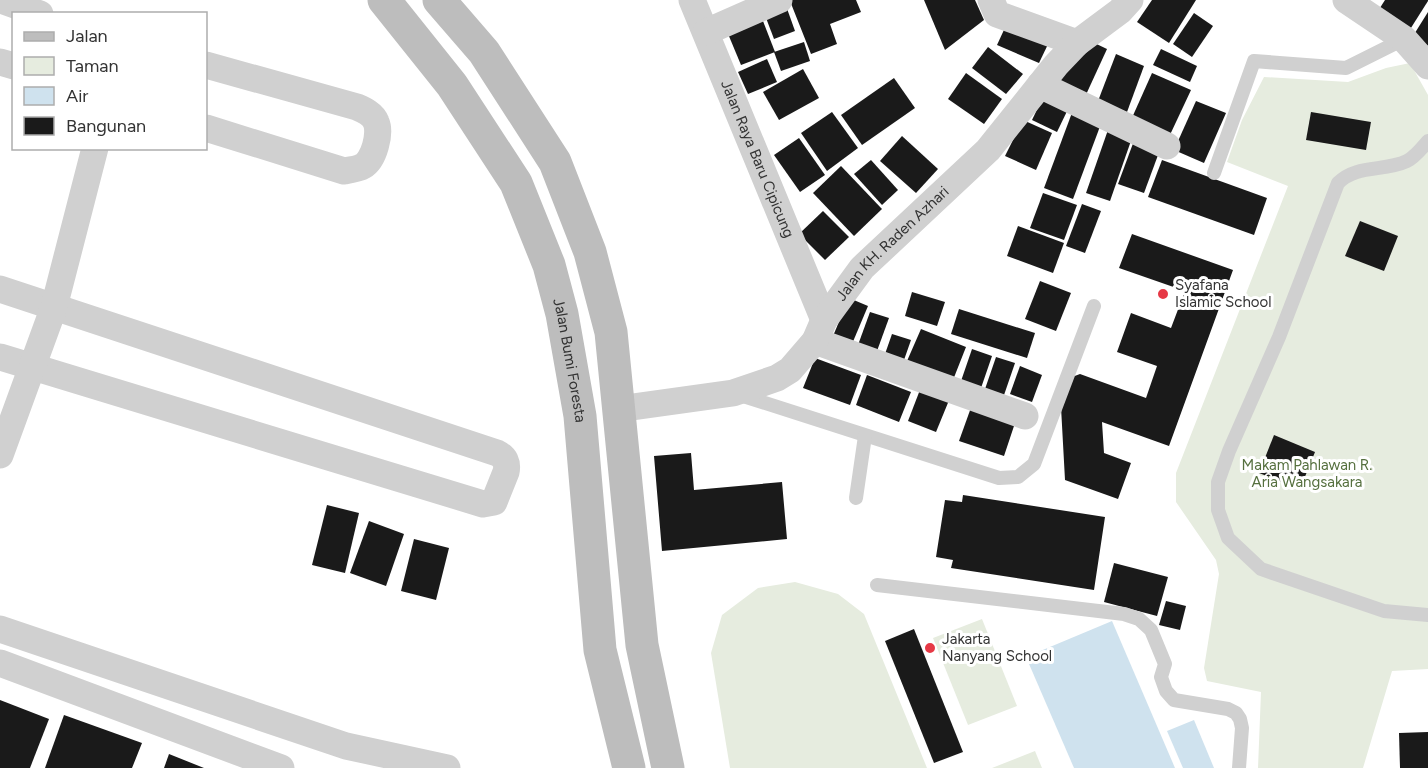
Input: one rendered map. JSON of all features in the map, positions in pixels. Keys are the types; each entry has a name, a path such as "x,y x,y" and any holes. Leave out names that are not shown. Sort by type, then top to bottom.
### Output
{"main road":[{"name":"Jalan Bumi Foresta","path":"384,0 452,85 516,183 549,265 562,314 580,416 600,650 629,768"},
{"path":"440,0 484,52 555,162 590,252 611,332 642,645 668,768"}],"street":[{"path":"1,0 34,12"},
{"name":"Jalan Raya Baru Cipicung","path":"692,0 819,331"},
{"path":"706,32 779,0"},
{"path":"991,0 997,14 1077,43"},
{"name":"Jalan KH. Raden Azhari","path":"618,409 733,393 777,378 790,370 862,268 988,150 1077,43 1120,11 1130,0"},
{"path":"1346,0 1404,39 1428,66"},
{"path":"207,65 357,107 368,112 376,122 377,140 374,154 365,165 344,171 207,128"},
{"path":"1040,85 1167,146"},
{"path":"0,455 54,307 93,150"},
{"path":"0,289 497,453 503,457 507,467 504,482 494,502 483,504 0,357"},
{"path":"819,331 1025,416"},
{"path":"0,628 342,757 447,768"},
{"path":"0,663 281,768"}],"lane":[{"path":"1214,173 1254,61 1346,68 1404,39"},
{"path":"1428,141 1406,161 1354,172 1343,177 1338,183 1279,337 1229,451 1218,482 1218,510 1228,538 1261,569 1384,611 1428,615"},
{"path":"733,393 999,478 1018,477 1034,464 1094,306"},
{"path":"856,498 865,436"},
{"path":"877,585 1124,614 1139,619 1151,630 1159,645 1165,664 1161,677 1169,696 1174,700 1228,709 1240,719 1242,728 1239,768"}],"green space":[{"name":"Makam Pahlawan R. Aria Wangsakara","path":"1410,63 1428,95 1428,669 1392,671 1363,768 1258,768 1261,692 1207,681 1204,668 1219,574 1216,560 1176,502 1176,473 1288,186 1227,162 1242,120 1264,77 1348,82 1386,68"},
{"path":"795,582 838,594 864,614 927,768 730,768 711,653 722,615 758,588"},
{"path":"982,619 1017,706 968,725 933,638"},
{"path":"1035,751 1042,768 992,768"}],"water":[{"path":"1112,621 1175,768 1074,768 1026,657"},
{"path":"1194,720 1214,768 1183,768 1167,731"}],"building":[{"path":"856,0 861,12 830,24 837,44 811,54 790,1"},
{"path":"924,0 975,0 984,20 945,50"},
{"path":"1152,0 1196,0 1169,43 1137,22"},
{"path":"1385,0 1428,1 1409,31 1378,11"},
{"path":"785,3 795,31 774,39 763,10"},
{"path":"1428,12 1428,46 1413,36"},
{"path":"1194,13 1213,26 1192,57 1173,44"},
{"path":"761,16 775,52 741,65 726,29"},
{"path":"1009,19 1051,38 1039,63 997,45"},
{"path":"1086,39 1107,49 1084,99 1055,86"},
{"path":"804,42 810,61 781,71 774,52"},
{"path":"988,47 1023,74 1006,94 972,68"},
{"path":"1161,49 1197,66 1190,82 1153,65"},
{"path":"1116,54 1144,66 1127,112 1098,101"},
{"path":"767,59 777,82 748,94 738,72"},
{"path":"803,69 819,98 779,120 763,92"},
{"path":"966,73 1002,99 984,124 948,99"},
{"path":"1152,73 1191,90 1169,137 1131,120"},
{"path":"894,78 915,108 862,145 841,115"},
{"path":"1045,93 1070,105 1057,132 1032,120"},
{"path":"1196,101 1226,113 1204,163 1174,150"},
{"path":"1073,110 1102,121 1073,199 1044,188"},
{"path":"832,112 858,148 827,171 801,133"},
{"path":"1311,112 1371,122 1366,150 1306,140"},
{"path":"1023,120 1052,133 1036,170 1005,156"},
{"path":"1109,127 1133,135 1110,201 1086,193"},
{"path":"902,136 938,169 916,193 880,161"},
{"path":"799,138 825,175 800,192 774,155"},
{"path":"1135,138 1161,147 1144,193 1118,184"},
{"path":"871,160 898,190 882,205 854,174"},
{"path":"1162,160 1267,198 1254,235 1148,197"},
{"path":"841,166 882,209 854,236 813,193"},
{"path":"1043,193 1077,205 1064,240 1030,228"},
{"path":"1082,204 1101,211 1085,253 1066,246"},
{"path":"823,211 849,237 825,260 799,234"},
{"path":"1360,221 1398,236 1384,271 1345,256"},
{"path":"1018,226 1064,243 1053,273 1007,256"},
{"path":"1132,234 1233,270 1169,446 1102,422 1104,453 1131,463 1118,499 1065,480 1061,407 1072,377 1080,374 1146,398 1157,366 1117,352 1131,313 1171,328 1185,291 1119,268"},
{"path":"1040,281 1071,293 1056,331 1025,319"},
{"path":"912,292 945,302 937,326 905,316"},
{"path":"849,298 868,306 852,344 833,336"},
{"path":"959,309 1035,333 1027,358 951,334"},
{"path":"870,312 889,318 877,351 858,345"},
{"path":"921,329 966,347 953,380 907,361"},
{"path":"892,334 911,340 904,360 885,354"},
{"path":"972,349 992,356 981,388 961,381"},
{"path":"996,357 1015,363 1004,395 985,389"},
{"path":"815,358 861,375 850,405 803,388"},
{"path":"1020,366 1042,375 1032,402 1010,394"},
{"path":"867,375 911,392 899,422 856,405"},
{"path":"923,382 952,393 936,432 908,421"},
{"path":"973,402 1017,417 1004,456 959,441"},
{"path":"1274,435 1315,452 1300,489 1259,473"},
{"path":"691,453 694,490 782,482 787,539 662,551 654,456"},
{"path":"963,495 1105,517 1094,590 951,568 953,560 936,557 945,500 962,502"},
{"path":"327,505 359,513 345,573 312,565"},
{"path":"369,521 404,534 386,586 350,573"},
{"path":"414,539 449,548 436,600 401,591"},
{"path":"1114,563 1168,577 1157,616 1104,602"},
{"path":"1166,601 1186,606 1180,630 1159,625"},
{"path":"914,629 963,752 934,763 885,641"},
{"path":"0,700 49,719 30,768 0,768"},
{"path":"64,715 142,743 132,768 45,768"},
{"path":"1428,732 1428,768 1400,768 1399,733"},
{"path":"169,754 204,768 164,768"}],"place":[{"name":"Syafana Islamic School","path":"1163,294"},
{"name":"Jakarta Nanyang School","path":"930,648"}]}
